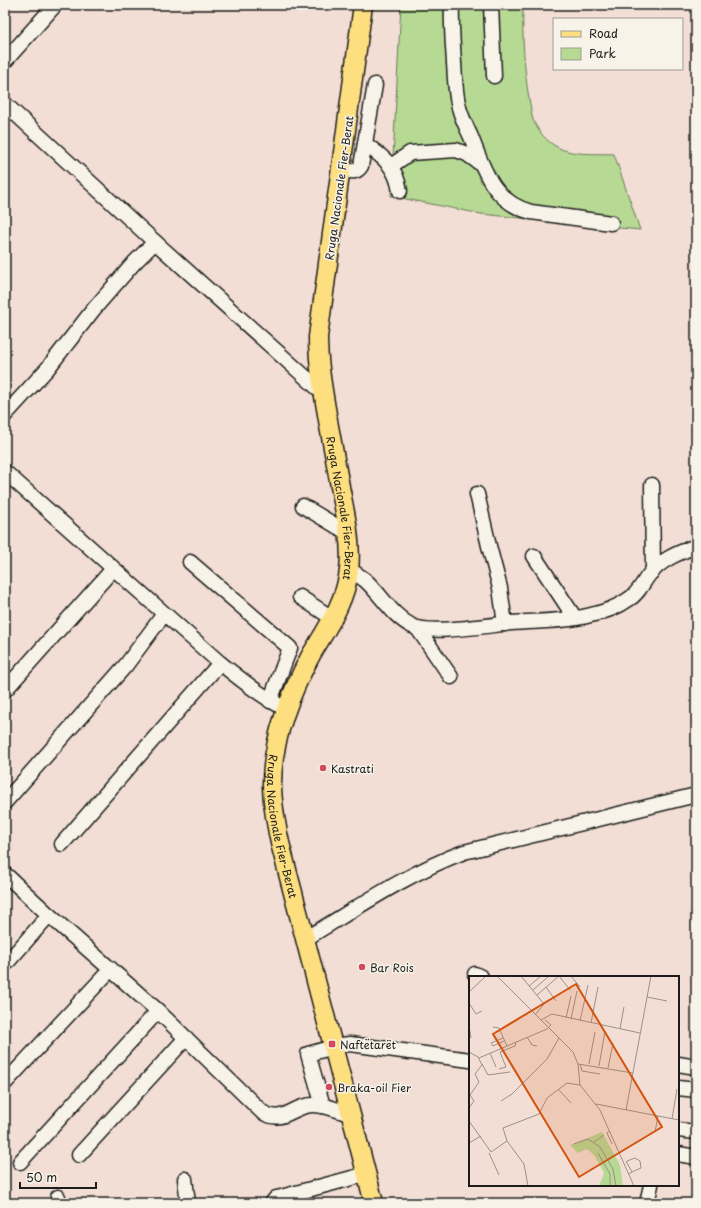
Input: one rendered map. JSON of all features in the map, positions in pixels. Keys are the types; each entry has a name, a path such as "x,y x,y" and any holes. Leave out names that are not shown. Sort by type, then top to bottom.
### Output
{"main road":[{"name":"Rruga Nacionale Fier-Berat","path":"363,5 342,170 319,323 318,350 322,392 348,533 350,559 349,569 344,594 298,679 286,709 278,736 274,761 272,796 280,843 374,1203"}],"street":[{"path":"5,61 55,5"},
{"path":"452,5 458,104 481,164 491,183 499,194 508,202 520,209 531,212 611,223"},
{"path":"491,5 494,76"},
{"path":"342,170 354,172 361,166 375,85"},
{"path":"5,104 155,242 322,392"},
{"path":"365,144 382,156 391,166 396,174 400,191"},
{"path":"391,166 410,153 456,150 462,151 481,164"},
{"path":"5,415 48,368 93,310 134,263 155,242"},
{"path":"5,472 220,663 247,685 270,701 286,709"},
{"path":"652,485 653,571"},
{"path":"477,494 500,588 505,624"},
{"path":"303,506 348,533"},
{"path":"349,569 364,579 405,622 418,629 442,630 505,624 548,622 605,611 630,599 653,571 666,560 696,546"},
{"path":"534,556 575,618"},
{"path":"190,562 290,648 270,701"},
{"path":"5,690 113,568"},
{"path":"300,597 332,618"},
{"path":"5,802 126,665 164,614"},
{"path":"418,629 451,677"},
{"path":"62,844 220,663"},
{"path":"305,939 371,899 436,863 464,852 696,795"},
{"path":"5,874 158,1011 262,1112 270,1116 277,1117 306,1105 323,1106 352,1115"},
{"path":"5,965 49,915"},
{"path":"5,1083 111,969"},
{"path":"20,1162 158,1011"},
{"path":"79,1155 186,1038"},
{"path":"323,1106 308,1054 342,1045 358,1044 469,1060"},
{"path":"679,1064 696,1067"},
{"path":"679,1088 696,1090"},
{"path":"679,1130 696,1132"},
{"path":"679,1154 696,1157"},
{"path":"272,1203 276,1198 367,1174"},
{"path":"185,1179 188,1203"},
{"path":"647,1203 651,1186"}],"green space":[{"path":"401,5 523,5 523,40 526,76 532,115 535,124 546,139 553,145 563,150 585,154 614,154 640,230 481,214 391,196"}],"place":[{"name":"Kastrati","path":"323,768"},
{"name":"Bar Rois","path":"362,967"},
{"name":"Naftëtarët","path":"332,1044"},
{"name":"Braka-oil Fier","path":"329,1087"}]}
